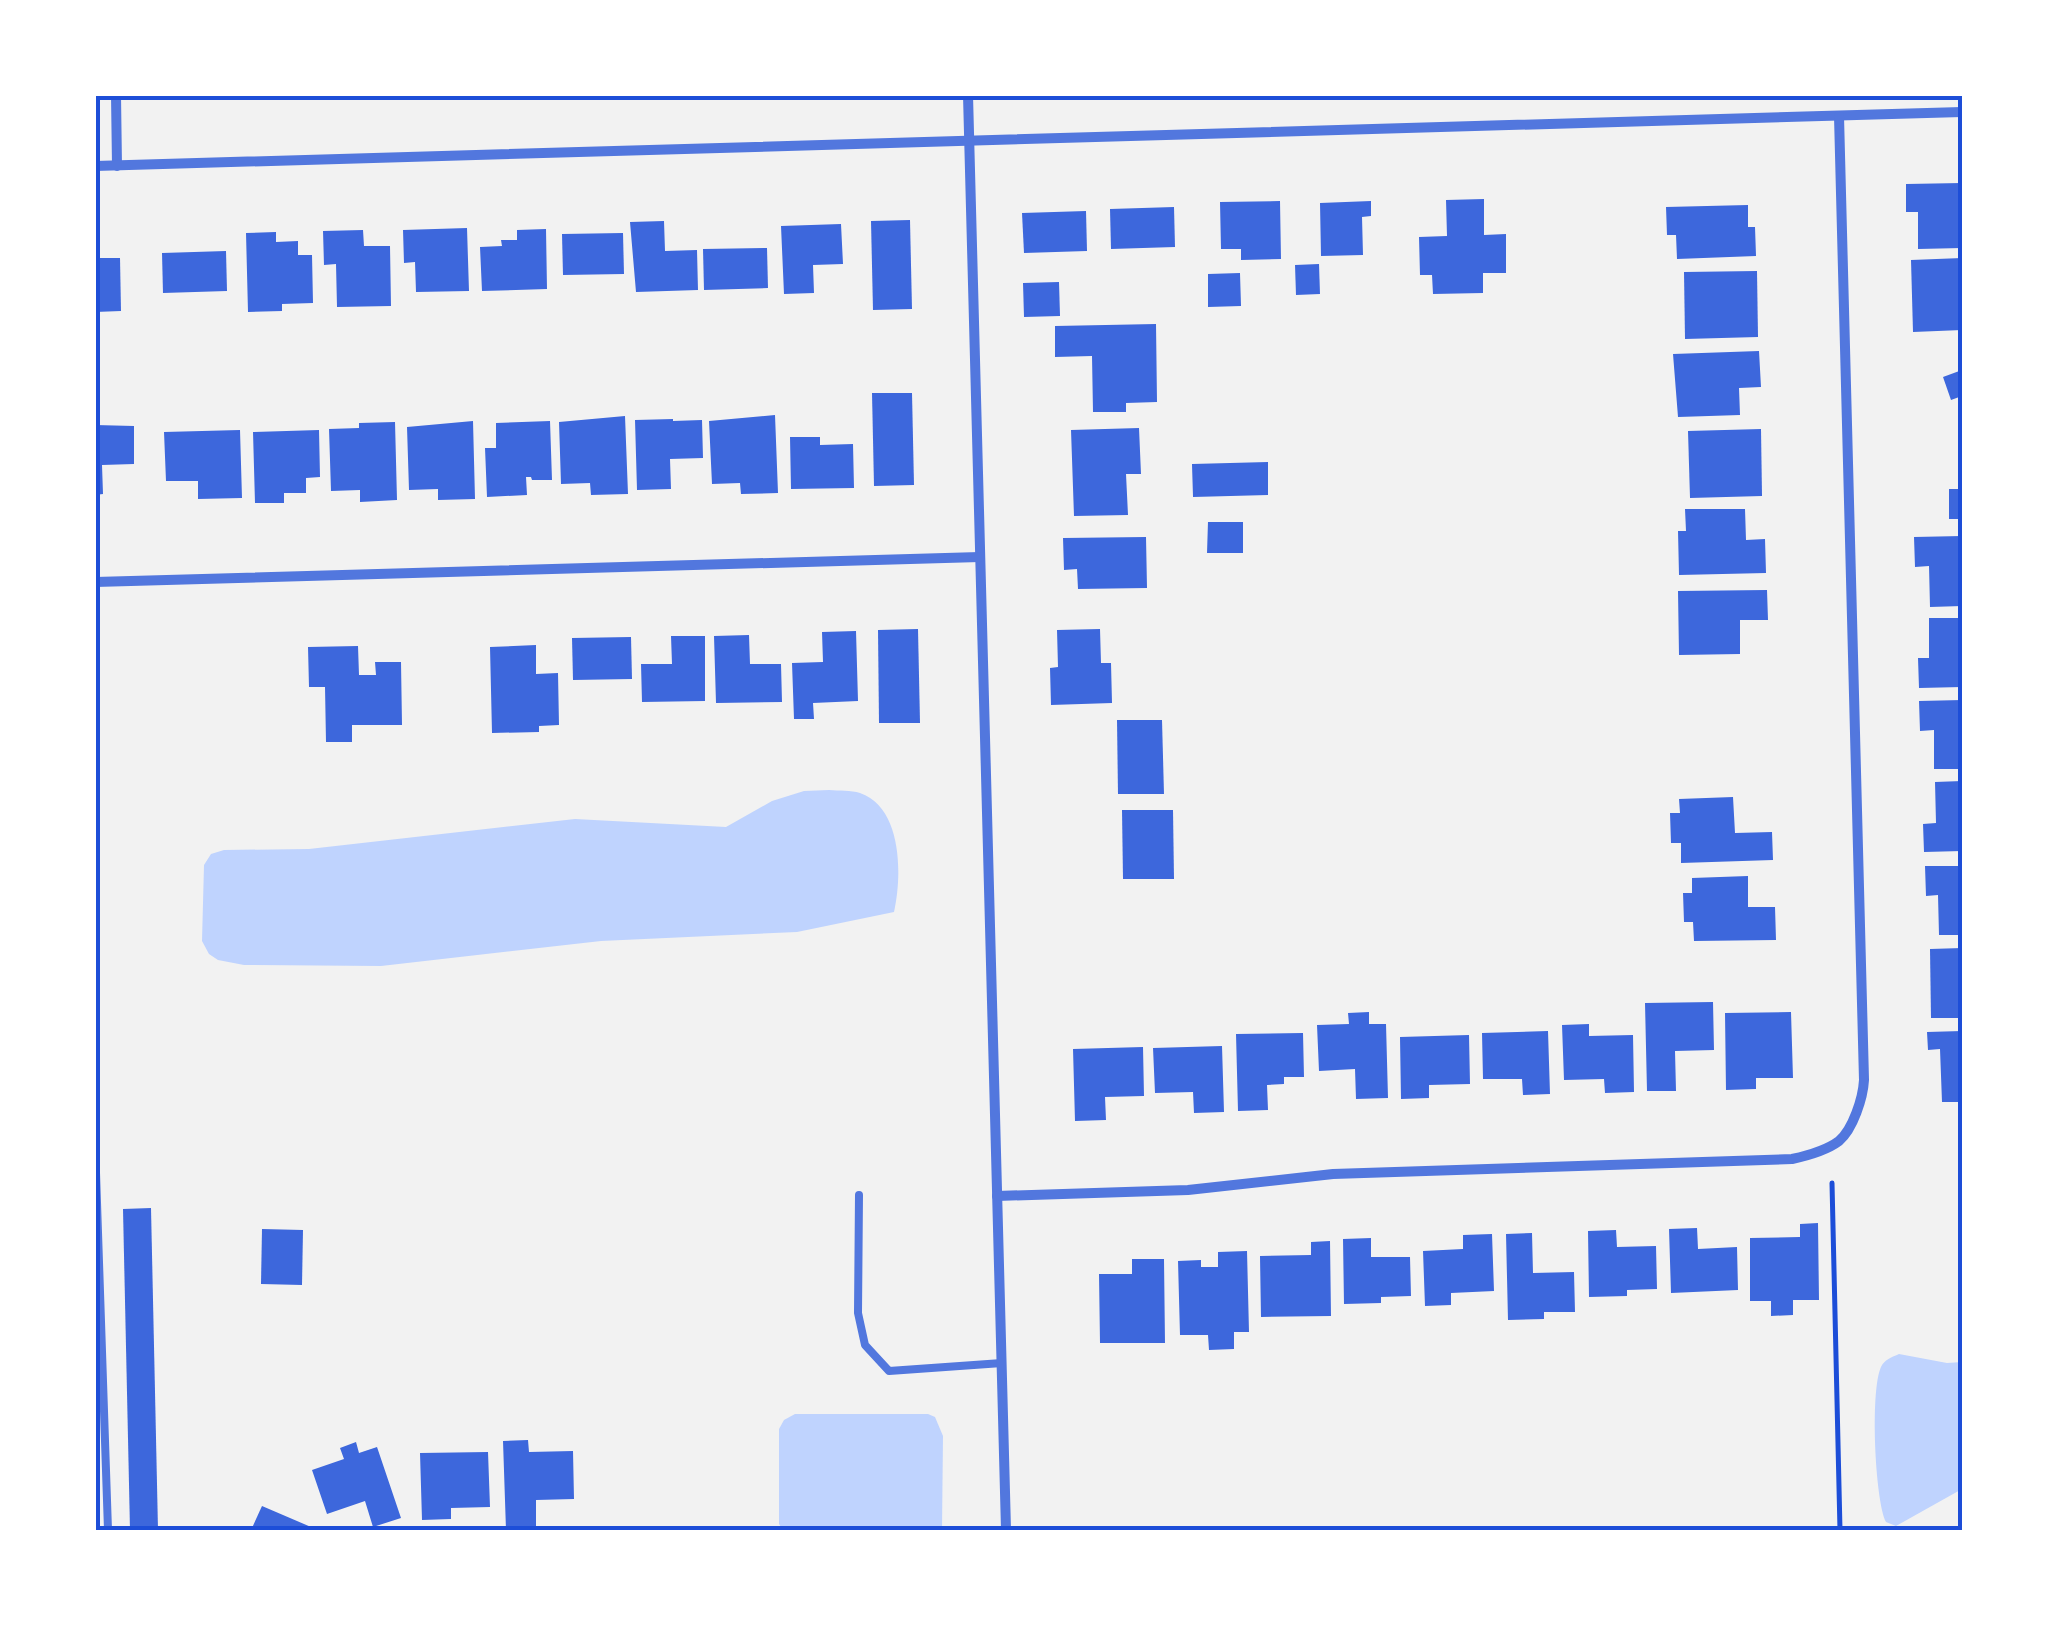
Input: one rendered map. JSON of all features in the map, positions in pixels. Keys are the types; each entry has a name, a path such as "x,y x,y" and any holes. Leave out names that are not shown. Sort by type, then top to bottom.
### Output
{"street":[{"path":"116,95 118,166"},
{"path":"968,95 1006,1530"},
{"path":"95,166 1962,112"},
{"path":"997,1196 1188,1190 1333,1174 1792,1159 1840,1140 1863,1096 1864,1080 1839,116"},
{"path":"95,582 980,557"}],"lane":[{"path":"95,1143 108,1530"},
{"path":"860,1194 858,1313 865,1345 888,1371 1002,1363"}],"path":[{"path":"1832,1183 1840,1530"}],"water":[{"path":"804,791 860,793 885,813 892,828 898,863 894,912 797,932 601,941 381,966 244,965 218,960 209,954 202,941 204,865 211,854 224,850 309,849 575,819 726,827 772,801"},
{"path":"1899,1354 1962,1362 1962,1489 1896,1526 1886,1522 1882,1510 1875,1421 1881,1367"},
{"path":"795,1414 935,1417 943,1436 942,1530 783,1530 779,1524 779,1429 784,1420"}],"building":[{"path":"1962,183 1962,248 1918,249 1918,212 1906,212 1906,184"},
{"path":"1484,199 1484,235 1506,234 1506,273 1483,273 1483,293 1433,294 1432,275 1420,275 1419,237 1447,236 1446,200"},
{"path":"1280,201 1281,259 1241,260 1241,249 1221,249 1220,202"},
{"path":"1371,201 1371,216 1362,217 1363,255 1321,256 1320,203"},
{"path":"1748,205 1748,227 1755,227 1756,256 1677,259 1676,235 1667,235 1666,207"},
{"path":"1174,207 1175,247 1111,249 1110,209"},
{"path":"1086,211 1087,251 1024,253 1022,213"},
{"path":"910,220 912,309 873,310 871,221"},
{"path":"664,221 665,251 697,250 698,290 636,292 630,222"},
{"path":"841,224 843,264 813,265 814,293 784,294 781,226"},
{"path":"467,228 469,291 416,292 415,262 404,263 403,230"},
{"path":"546,229 547,289 482,291 480,247 502,246 501,240 517,240 517,230"},
{"path":"363,230 364,246 390,246 391,306 337,307 336,264 324,265 323,231"},
{"path":"276,232 276,242 298,241 298,255 312,255 313,303 282,304 282,311 248,312 246,233"},
{"path":"623,233 624,274 563,275 562,234"},
{"path":"767,248 768,288 704,290 703,249"},
{"path":"226,251 227,291 163,293 162,253"},
{"path":"95,258 120,258 121,311 95,312"},
{"path":"1962,258 1962,330 1913,332 1911,260"},
{"path":"1319,264 1320,294 1296,295 1295,265"},
{"path":"1757,271 1758,337 1685,339 1684,272"},
{"path":"1240,273 1241,306 1208,307 1208,274"},
{"path":"1059,282 1060,316 1024,317 1023,283"},
{"path":"1156,324 1157,402 1126,403 1126,412 1093,412 1092,356 1055,357 1055,326"},
{"path":"1759,351 1761,387 1739,388 1740,415 1678,417 1673,354"},
{"path":"1962,370 1962,396 1951,400 1943,377"},
{"path":"872,393 912,393 914,485 874,486"},
{"path":"775,415 778,493 741,494 740,483 712,484 709,421"},
{"path":"625,416 628,494 591,495 590,483 561,484 559,422"},
{"path":"635,420 702,420 703,458 670,459 671,489 637,490"},
{"path":"473,421 475,499 438,500 438,489 409,490 407,427"},
{"path":"550,421 552,480 526,477 527,495 487,497 485,448 496,448 496,423"},
{"path":"395,422 397,500 360,502 360,490 331,491 329,429"},
{"path":"95,425 134,426 134,464 102,465 103,494 95,495"},
{"path":"1139,428 1141,474 1126,474 1128,515 1074,516 1071,430"},
{"path":"1761,429 1762,496 1690,498 1688,431"},
{"path":"240,430 242,498 198,499 198,481 166,481 164,432"},
{"path":"319,430 320,477 306,478 306,493 284,493 284,503 255,503 253,432"},
{"path":"790,437 820,437 820,445 853,444 854,488 791,489"},
{"path":"1268,462 1268,495 1193,497 1192,464"},
{"path":"1949,489 1962,489 1962,519 1949,519"},
{"path":"1685,509 1745,509 1746,540 1765,539 1766,573 1679,575 1678,531 1686,531"},
{"path":"1208,522 1243,522 1243,553 1207,553"},
{"path":"1962,536 1962,606 1930,607 1929,566 1915,567 1914,537"},
{"path":"1146,537 1147,588 1078,589 1077,569 1064,570 1063,538"},
{"path":"1767,590 1768,620 1740,620 1740,654 1679,655 1678,591"},
{"path":"1929,618 1962,618 1962,687 1919,688 1918,658 1929,658"},
{"path":"918,629 920,723 879,723 878,630"},
{"path":"1100,629 1101,663 1111,663 1112,703 1051,705 1050,668 1058,667 1057,630"},
{"path":"856,631 858,701 813,703 814,719 794,719 792,663 823,662 822,632"},
{"path":"749,635 750,664 781,664 782,702 716,703 714,636"},
{"path":"671,636 705,636 705,701 642,702 641,664 672,664"},
{"path":"631,637 632,679 573,680 572,638"},
{"path":"536,645 536,674 558,673 559,725 539,726 539,732 492,733 490,647"},
{"path":"358,646 359,675 376,675 375,662 401,662 402,725 352,725 352,742 326,742 325,687 309,687 308,647"},
{"path":"1962,700 1962,769 1934,769 1934,730 1920,731 1919,701"},
{"path":"1117,720 1162,720 1164,794 1118,794"},
{"path":"1962,781 1962,851 1924,852 1923,824 1936,823 1935,782"},
{"path":"1733,797 1735,833 1772,832 1773,860 1681,863 1681,843 1671,843 1670,813 1680,813 1679,799"},
{"path":"1122,810 1173,810 1174,879 1123,879"},
{"path":"1925,866 1962,866 1962,935 1939,935 1938,895 1926,896"},
{"path":"1748,876 1748,907 1775,907 1776,940 1694,941 1693,922 1684,922 1683,893 1692,893 1692,878"},
{"path":"1962,948 1962,1018 1931,1018 1930,949"},
{"path":"1713,1002 1714,1050 1675,1051 1676,1091 1647,1091 1645,1003"},
{"path":"1369,1012 1369,1024 1386,1024 1388,1098 1356,1099 1355,1069 1319,1071 1317,1025 1349,1024 1348,1013"},
{"path":"1791,1012 1793,1078 1756,1078 1756,1089 1726,1090 1725,1013"},
{"path":"1589,1024 1589,1036 1633,1035 1634,1092 1605,1093 1604,1079 1564,1080 1562,1025"},
{"path":"1548,1031 1550,1094 1523,1095 1522,1079 1483,1079 1482,1033"},
{"path":"1962,1031 1962,1102 1942,1102 1940,1049 1928,1050 1927,1032"},
{"path":"1303,1033 1304,1077 1284,1077 1284,1084 1267,1085 1268,1110 1238,1111 1236,1034"},
{"path":"1469,1035 1470,1084 1429,1085 1429,1098 1401,1099 1400,1037"},
{"path":"1222,1046 1224,1112 1194,1113 1193,1092 1155,1093 1153,1048"},
{"path":"1143,1047 1144,1096 1105,1097 1106,1120 1075,1121 1073,1049"},
{"path":"151,1208 158,1530 130,1530 123,1209"},
{"path":"1818,1223 1819,1300 1793,1300 1793,1315 1771,1316 1771,1301 1750,1301 1750,1238 1800,1237 1800,1224"},
{"path":"1697,1228 1698,1249 1737,1247 1738,1290 1671,1293 1669,1229"},
{"path":"262,1229 303,1230 302,1285 261,1284"},
{"path":"1616,1230 1617,1247 1656,1246 1657,1289 1627,1290 1627,1296 1589,1297 1588,1231"},
{"path":"1532,1233 1533,1273 1574,1272 1575,1312 1544,1312 1544,1319 1508,1320 1506,1234"},
{"path":"1492,1234 1494,1291 1451,1293 1451,1305 1425,1306 1423,1251 1463,1249 1463,1235"},
{"path":"1371,1238 1371,1257 1410,1257 1411,1296 1381,1297 1381,1303 1344,1304 1343,1239"},
{"path":"1330,1241 1331,1316 1261,1317 1260,1256 1311,1255 1311,1242"},
{"path":"1247,1251 1249,1332 1234,1332 1234,1349 1209,1350 1208,1335 1180,1335 1178,1261 1201,1260 1201,1267 1218,1267 1218,1252"},
{"path":"1132,1259 1164,1259 1165,1343 1100,1343 1099,1274 1132,1274"},
{"path":"528,1440 529,1452 573,1451 574,1499 536,1500 536,1530 506,1530 503,1441"},
{"path":"356,1442 359,1453 377,1447 401,1518 373,1527 365,1501 327,1514 312,1470 344,1459 340,1448"},
{"path":"488,1452 490,1507 451,1508 451,1519 422,1520 420,1453"},
{"path":"262,1506 318,1530 252,1528"}]}
